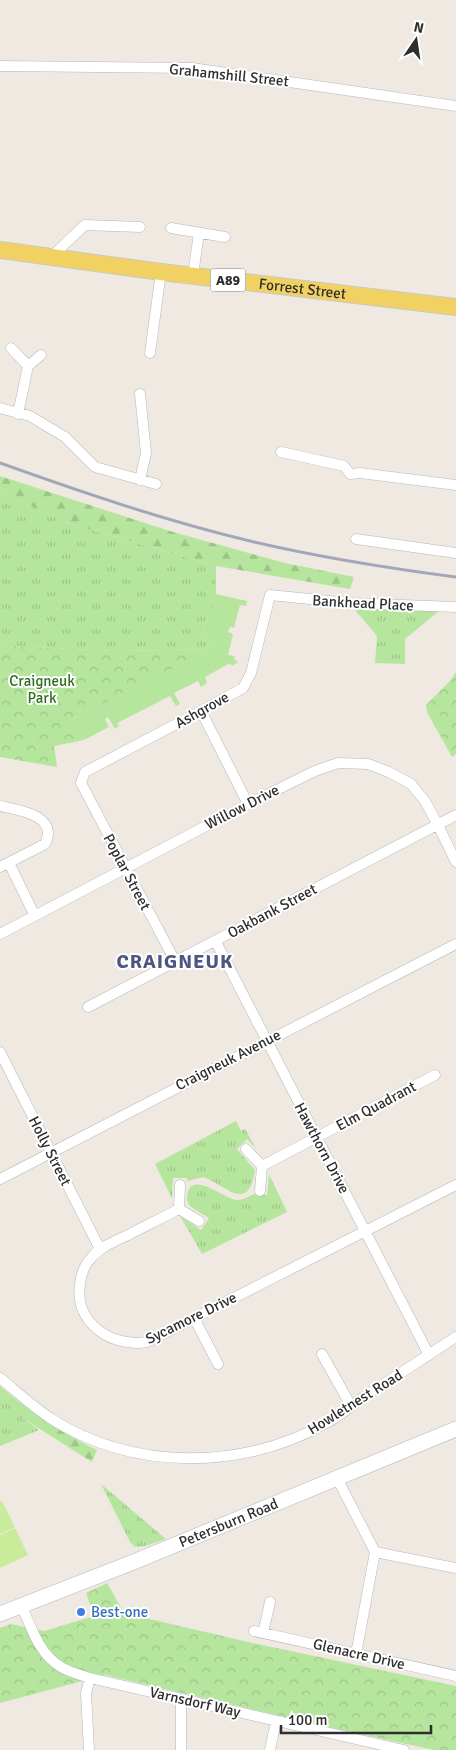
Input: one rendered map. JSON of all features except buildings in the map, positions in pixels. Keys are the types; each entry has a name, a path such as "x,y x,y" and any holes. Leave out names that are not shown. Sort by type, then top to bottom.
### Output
{"main road":[{"name":"Forrest Street","path":"0,250 161,272 456,307"},
{"name":"Petersburn Road","path":"0,1614 131,1563 456,1429"}],"street":[{"name":"Grahamshill Street","path":"0,66 192,68 456,106"},
{"path":"51,258 85,225 140,227"},
{"path":"171,228 225,236"},
{"path":"193,275 199,233"},
{"path":"150,353 161,272"},
{"path":"11,348 28,366"},
{"path":"18,414 28,366 41,355"},
{"path":"140,394 146,453 140,480"},
{"path":"0,408 30,416 65,437 96,466 156,484"},
{"path":"281,452 344,466 350,474 360,473 456,485"},
{"path":"356,539 456,552"},
{"name":"Bankhead Place","path":"270,594 349,603 456,607"},
{"name":"Ashgrove","path":"81,783 85,772 243,688 251,673 270,594"},
{"path":"201,712 248,804"},
{"name":"Willow Drive","path":"0,934 248,804 314,771 338,763 368,764 389,772 411,784 425,801 456,862"},
{"name":"Poplar Street","path":"81,783 175,961"},
{"path":"0,806 35,814 41,819 47,829 48,838 45,844 4,865 35,916"},
{"name":"Oakbank Street","path":"88,1006 216,942 456,815"},
{"name":"Hawthorn Drive","path":"216,942 429,1355"},
{"name":"Craigneuk Avenue","path":"0,1179 456,944"},
{"name":"Holly Street","path":"0,1052 100,1250"},
{"name":"Elm Quadrant","path":"262,1166 435,1075"},
{"path":"246,1149 262,1166 260,1190"},
{"path":"180,1185 180,1209"},
{"name":"Sycamore Drive","path":"100,1250 86,1264 82,1274 79,1299 86,1316 99,1331 118,1340 136,1344 147,1342 456,1185"},
{"path":"100,1250 180,1209"},
{"path":"180,1209 199,1221"},
{"path":"194,1318 218,1364"},
{"name":"Howletnest Road","path":"0,1378 50,1418 79,1434 106,1445 156,1457 226,1457 262,1450 291,1440 331,1421 456,1337"},
{"path":"322,1354 351,1406"},
{"path":"338,1478 375,1552 356,1654"},
{"path":"375,1552 456,1568"},
{"name":"Glenacre Drive","path":"270,1602 258,1632 456,1676"},
{"name":"Varnsdorf Way","path":"21,1605 35,1638 48,1656 62,1667 90,1678 276,1721 366,1746 404,1750"},
{"path":"89,1750 86,1693 90,1678"},
{"path":"181,1699 181,1750"},
{"path":"270,1750 276,1721"}],"green space":[{"path":"0,476 173,532 285,563 354,577 350,589 216,566 71,524 0,492"},
{"path":"0,492 71,524 216,566 216,594 213,609 209,608 202,639 214,647 211,649 117,651 0,644"},
{"path":"216,594 247,601 246,606 240,605 234,628 230,627 228,632 233,634 228,655 235,656 234,659 238,662 232,666 230,663 205,677 207,683 201,687 198,681 174,693 180,704 176,706 170,696 117,723 119,726 115,729 108,717 105,719 109,727 84,740 73,719 214,647 202,639 209,608 213,608"},
{"path":"349,603 444,607 405,639 405,664 375,663 377,636"},
{"name":"Craigneuk Park","path":"0,644 117,651 211,649 73,719 84,740 54,746 57,767 0,757"},
{"path":"456,672 456,754 452,757 427,712 426,705 450,681"},
{"path":"236,1121 241,1131 245,1129 256,1148 247,1139 237,1149 255,1170 248,1191 242,1194 229,1191 204,1177 187,1181 187,1178 173,1178 172,1198 155,1164"},
{"path":"269,1174 287,1212 202,1254 180,1216 201,1230 209,1218 189,1205 187,1198 189,1189 193,1185 200,1185 237,1200 254,1194 267,1195"},
{"path":"0,1386 22,1405 46,1421 97,1450 92,1462 24,1419 0,1393"},
{"path":"0,1393 24,1419 39,1430 0,1446"},
{"path":"101,1484 166,1539 145,1546 135,1547 130,1542"},
{"path":"2,1501 15,1527 0,1534 0,1502"},
{"path":"15,1528 28,1555 0,1568 0,1535"},
{"path":"107,1583 124,1613 248,1642 456,1686 456,1750 434,1750 105,1675 0,1703 0,1628 11,1624 44,1631 94,1616 86,1593"}],"railway":[{"path":"0,463 124,505 250,541 353,562 456,577"}],"place":[{"name":"Best-one","path":"81,1612"}],"district":[{"name":"CRAIGNEUK","path":"175,961"}]}
